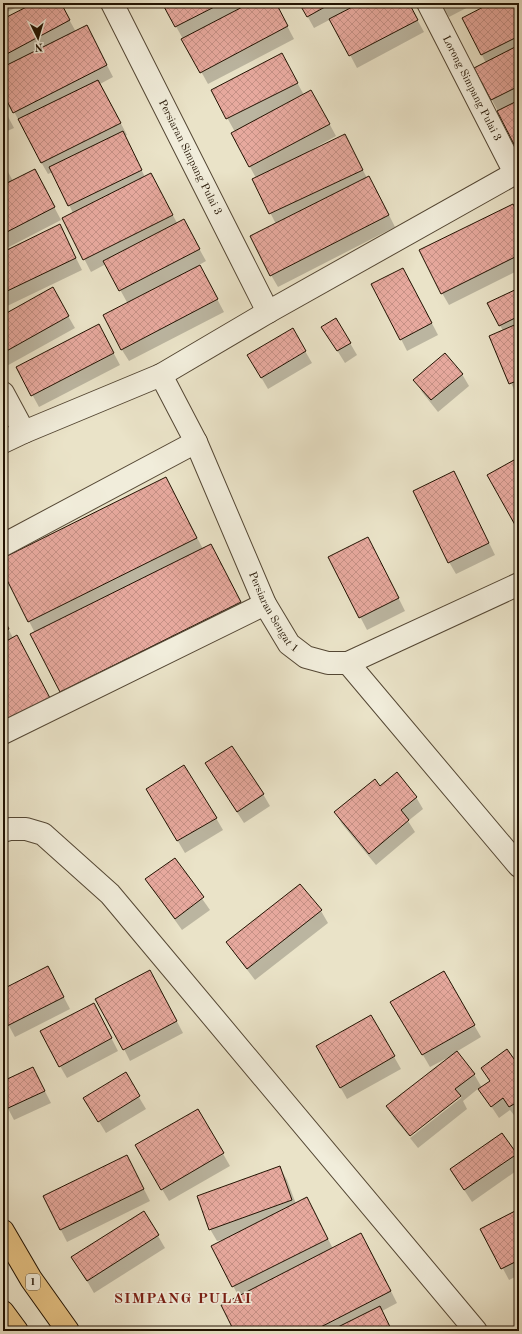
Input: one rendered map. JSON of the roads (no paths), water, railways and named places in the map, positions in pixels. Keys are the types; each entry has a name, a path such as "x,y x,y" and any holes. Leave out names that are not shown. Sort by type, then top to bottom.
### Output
{"highway":[{"name":"1","path":"3,1231 31,1279 68,1331"},
{"path":"3,1312 17,1331"}],"street":[{"name":"Persiaran Simpang Pulai 3","path":"112,3 268,312"},
{"name":"Lorong Simpang Pulai 3","path":"428,3 517,172"},
{"path":"3,442 161,374 517,172"},
{"name":"Persiaran Sengat 1","path":"161,374 196,442 265,604 289,644 306,657 328,662 348,663 519,584"},
{"path":"3,393 24,432"},
{"path":"3,545 196,442"},
{"path":"3,733 265,604"},
{"path":"348,663 519,866"},
{"path":"3,831 10,829 26,829 43,834 110,894 476,1331"}],"district":[{"name":"SIMPANG PULAI","path":"183,1299"}]}
